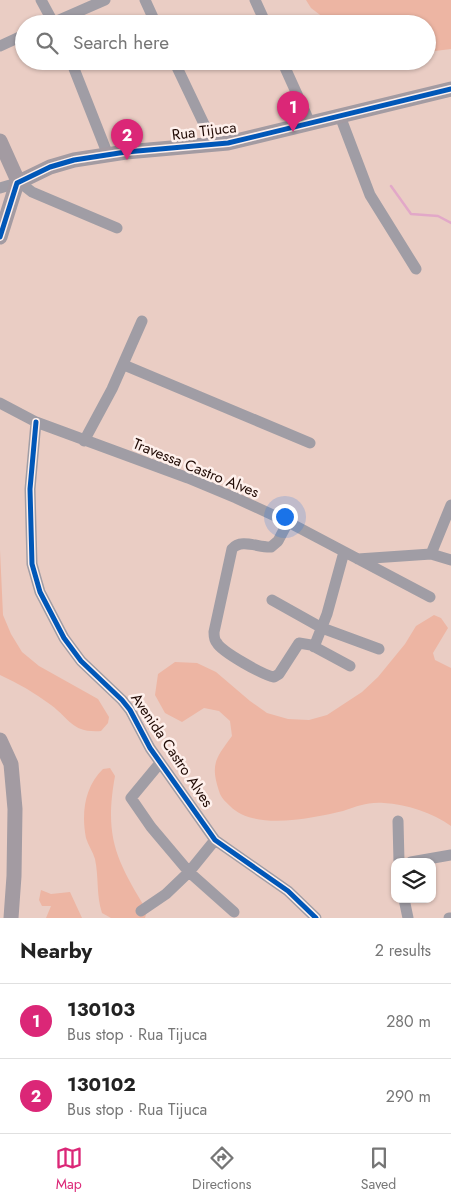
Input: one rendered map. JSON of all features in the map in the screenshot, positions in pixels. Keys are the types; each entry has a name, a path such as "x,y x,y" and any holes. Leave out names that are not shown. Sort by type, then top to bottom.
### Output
{"street":[{"path":"42,0 49,15"},
{"path":"70,15 105,0"},
{"path":"145,0 152,15"},
{"path":"255,0 262,15"},
{"path":"0,46 15,39"},
{"path":"75,70 108,155"},
{"path":"178,70 214,144"},
{"path":"286,70 310,124"},
{"name":"Rua Tijuca","path":"17,182 50,167 74,160 228,143 451,89"},
{"path":"340,116 370,195 416,269"},
{"path":"0,141 17,182 32,192 116,228"},
{"path":"0,188 17,182"},
{"path":"0,237 17,182"},
{"path":"84,441 124,365 142,321"},
{"path":"124,365 310,443"},
{"name":"Travessa Castro Alves","path":"0,403 36,422 188,478 236,498 288,522 430,597"},
{"name":"Avenida Castro Alves","path":"36,422 30,489 32,564 40,592 64,638 81,661 130,710 150,748 215,840 288,891 316,918"},
{"path":"431,554 451,505"},
{"path":"288,522 278,541 271,547 237,544 232,549 214,638 221,648 274,677 280,674 297,645 304,643 350,666"},
{"path":"314,647 322,628 344,552"},
{"path":"356,559 431,554 451,560"},
{"path":"272,600 322,628 379,649"},
{"path":"0,740 9,757 6,771 15,808 15,845 10,918"},
{"path":"160,763 131,798 151,827 189,872 234,912"},
{"path":"398,820 399,858"},
{"path":"141,911 166,894 189,872 215,840"},
{"path":"434,858 451,855"},
{"path":"405,903 408,918"}],"shaded area":[{"path":"306,0 451,0 451,49 436,51 436,15 320,15 311,8"},
{"path":"0,550 3,615 11,634 22,652 39,666 98,699 109,717 108,723 101,731 78,728 39,696 0,675"},
{"path":"434,615 441,618 448,628 433,653 435,660 451,668 451,826 419,810 384,803 367,804 331,814 300,819 268,820 241,814 222,798 215,774 218,756 232,736 230,721 219,711 204,708 182,722 165,713 155,695 158,674 175,662 197,663 216,672 267,713 288,719 309,720 327,715 362,692 378,677 405,644 416,626"},
{"path":"110,768 115,776 111,816 115,847 127,877 147,911 145,918 111,918 102,913 100,906 95,859 86,838 84,810 92,783 103,769"},
{"path":"41,890 51,894 70,892 82,918 46,918 51,906 42,906 39,900"}],"waterway":[{"path":"391,186 411,214 438,216 451,223"}],"cycle path":[{"path":"0,237 17,183 50,167 74,160 126,152 228,143 451,89"},
{"path":"36,422 30,489 32,564 40,592 64,638 81,661 130,710 150,748 215,840 288,891 316,918"}],"place":[{"name":"130103","path":"293,132"},
{"name":"130102","path":"127,160"}]}
